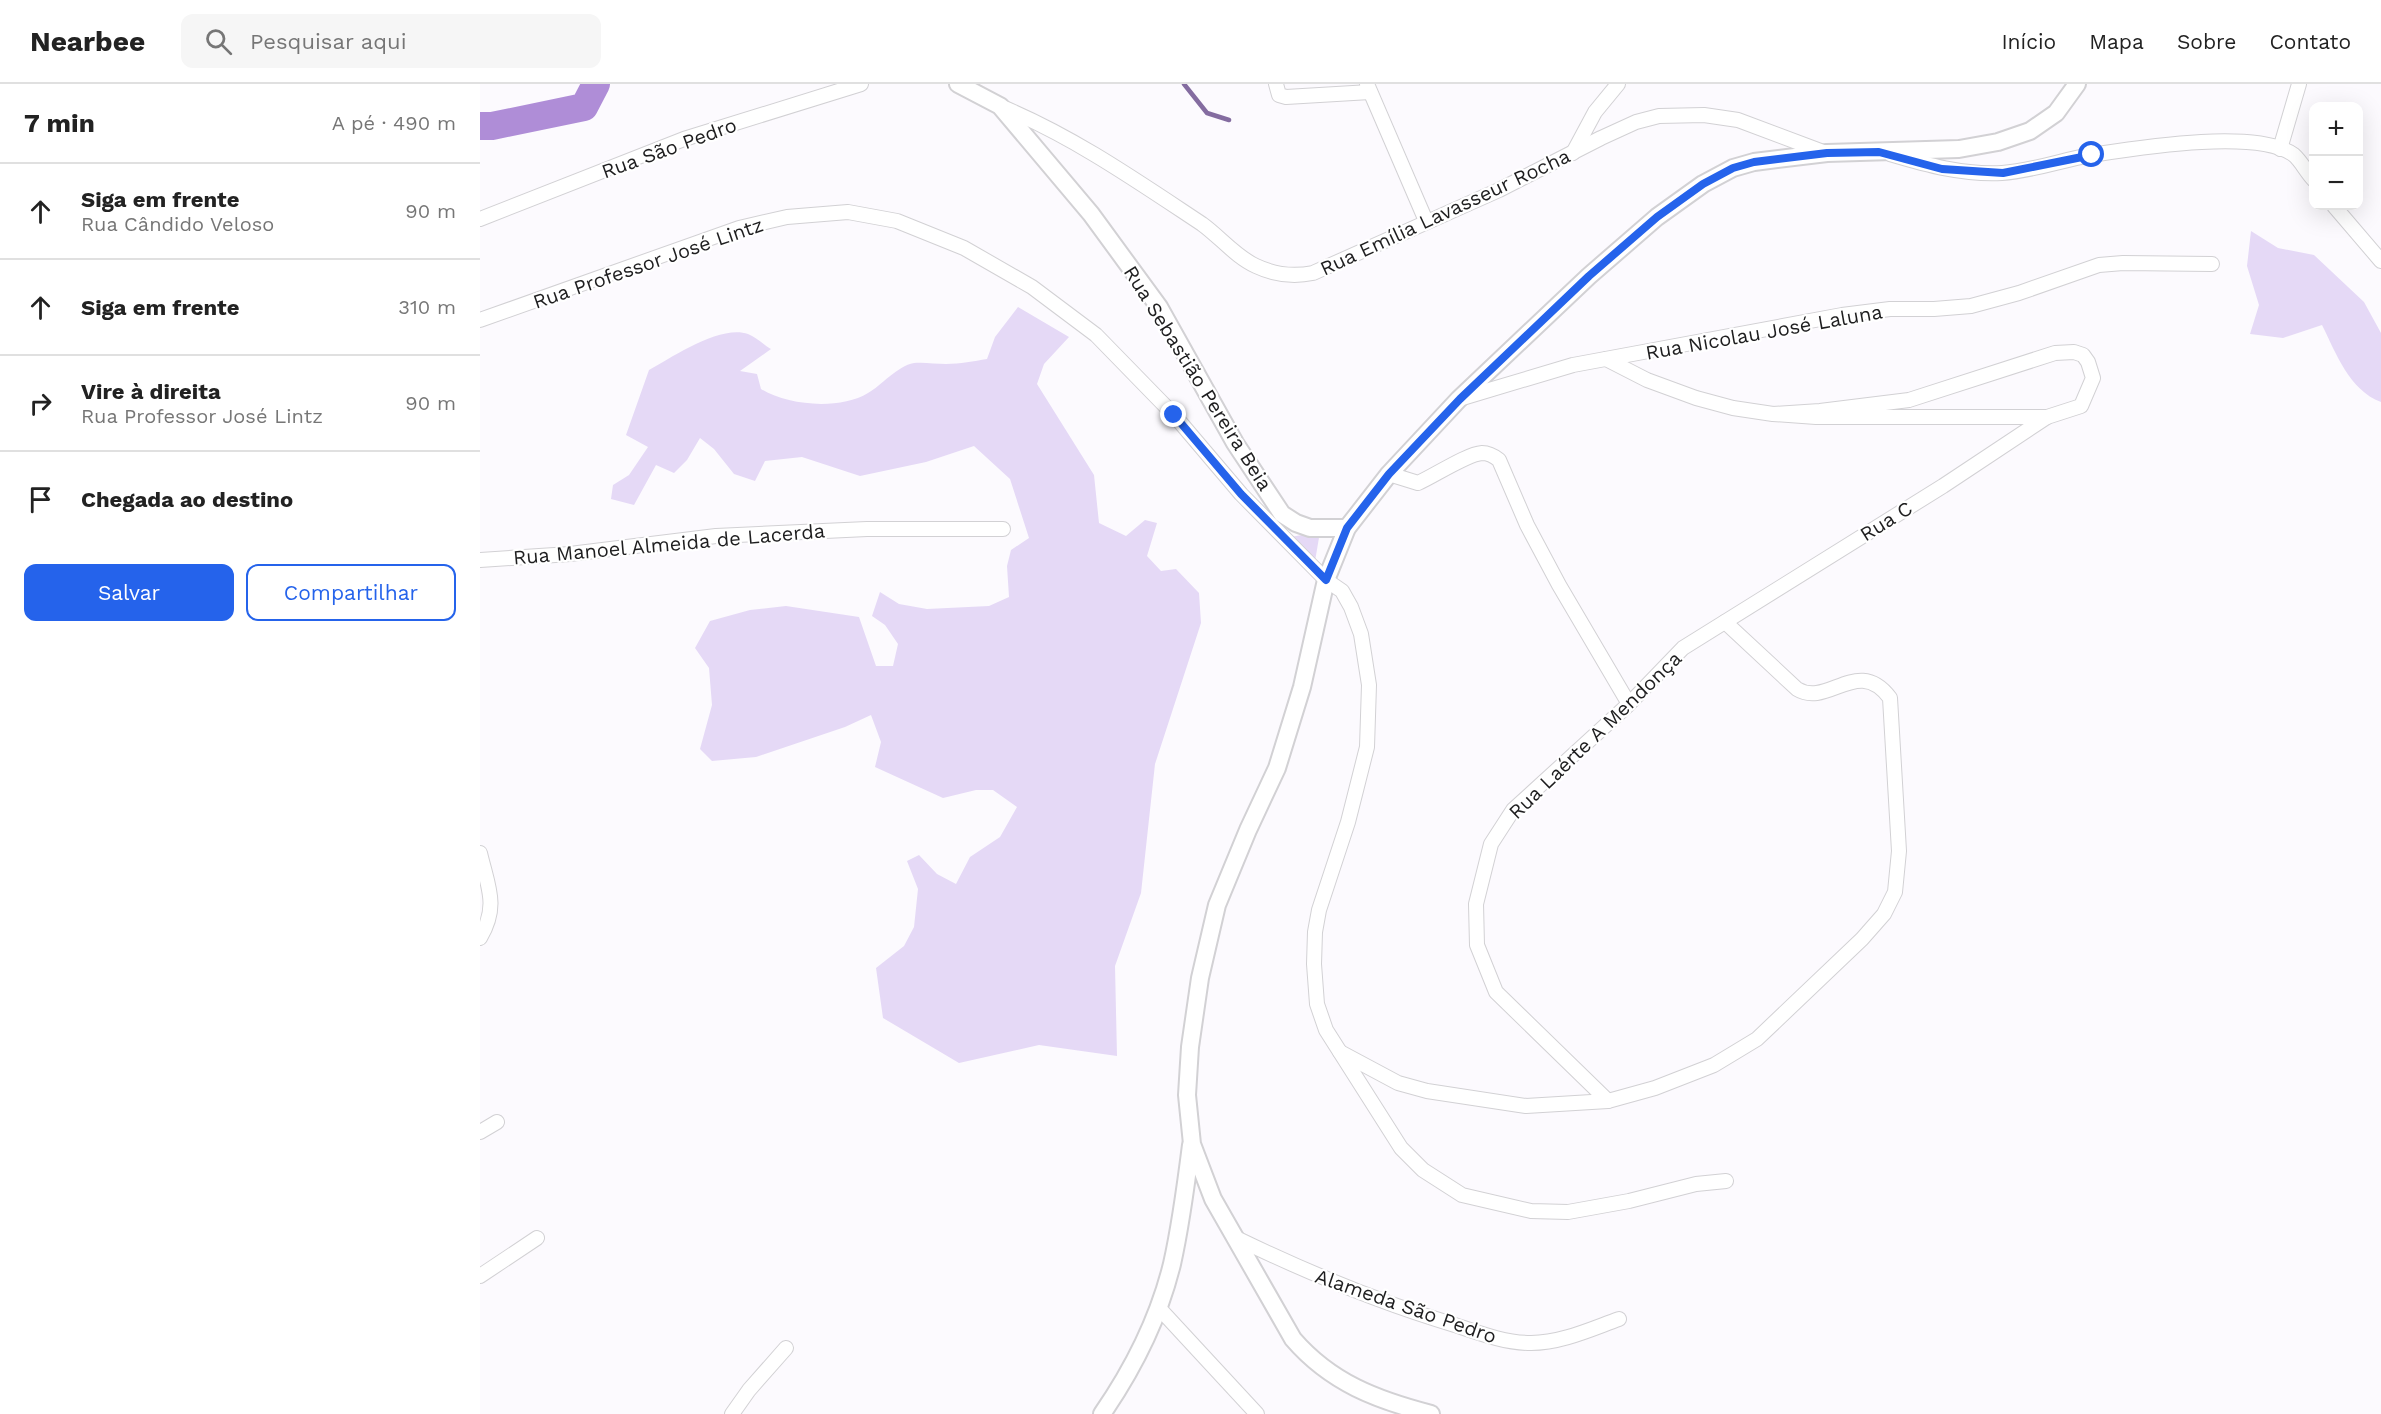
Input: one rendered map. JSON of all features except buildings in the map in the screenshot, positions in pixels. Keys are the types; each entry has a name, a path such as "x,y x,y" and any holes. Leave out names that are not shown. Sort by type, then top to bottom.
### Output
{"street":[{"name":"Rua São Pedro","path":"480,219 684,140 861,84"},
{"name":"Rua Emília Lavasseur Rocha","path":"958,84 1051,129 1103,158 1209,230 1254,265 1271,272 1295,277 1313,273 1499,190 1636,122 1659,116 1704,115 1747,123 1827,153"},
{"path":"1572,154 1595,112 1618,84"},
{"path":"1102,1414 1124,1383 1142,1348 1172,1266 1192,1144 1187,1095 1190,1047 1200,978 1217,905 1277,768 1302,687 1326,580 1347,528 1389,474 1460,399 1589,276 1657,217 1703,184 1733,168 1754,162 1827,153 1959,149 2009,138 2030,131 2056,114 2078,84"},
{"path":"2280,148 2299,84"},
{"path":"1278,89 1287,97 1369,88 1426,221"},
{"name":"Rua Sebastião Pereira Beia","path":"1000,106 1091,214 1136,274 1159,308 1235,443 1282,514 1310,528 1347,528"},
{"path":"1879,152 1942,169 2003,173 2092,155 2223,140 2254,142 2280,148 2295,156 2309,175"},
{"path":"2337,210 2381,261"},
{"name":"Rua Professor José Lintz","path":"480,320 749,226 787,217 848,212 897,221 964,248 1023,281 1096,335 1174,415 1241,494 1326,580 1342,591 1351,607 1361,634 1369,685 1367,747 1348,822 1319,910 1315,932 1314,964 1317,1004 1326,1029 1401,1148 1423,1170 1462,1195 1530,1211 1568,1212 1629,1201 1696,1184 1726,1181"},
{"name":"Rua Nicolau José Laluna","path":"1460,399 1573,365 1842,315 1890,309 1971,306 2019,293 2098,265 2212,264"},
{"path":"1606,359 1647,380 1696,398 1733,408 1773,414 1838,417 2047,417 2081,406 2093,378 2083,355 2074,352 2055,353 1909,400 1773,414"},
{"name":"Rua C","path":"1725,622 1943,486 2047,417"},
{"path":"1389,474 1418,483 1473,455 1484,453 1494,455 1499,460 1527,525 1559,585 1629,704"},
{"name":"Rua Manoel Almeida de Lacerda","path":"480,560 570,554 716,536 867,529 1003,530"},
{"path":"1339,1051 1398,1083 1427,1090 1526,1106 1608,1101 1654,1088 1714,1065 1757,1039 1862,939 1884,914 1895,892 1899,851 1896,763 1890,698 1881,687 1870,681 1852,682 1805,694 1725,622"},
{"name":"Rua Laérte A Mendonça","path":"1608,1101 1496,992 1477,945 1476,904 1491,844 1513,810 1629,704 1683,648 1725,622"},
{"path":"480,853 492,913 480,938"},
{"path":"480,1131 497,1122"},
{"path":"1192,1144 1213,1199 1293,1339 1310,1359 1339,1380 1403,1407 1431,1414"},
{"name":"Alameda São Pedro","path":"1234,1237 1301,1270 1350,1290 1413,1313 1504,1340 1532,1343 1565,1338 1619,1319"},
{"path":"480,1276 537,1238"},
{"path":"1158,1307 1257,1414"},
{"path":"732,1414 749,1390 786,1348"}],"shaded area":[{"path":"2251,231 2278,248 2314,255 2364,302 2381,333 2381,402 2360,389 2352,380 2338,359 2322,325 2283,338 2250,334 2259,305 2247,266"},
{"path":"1018,307 1069,337 1044,364 1037,384 1094,475 1099,523 1126,536 1145,520 1157,523 1147,556 1161,571 1176,569 1199,593 1201,623 1155,764 1141,893 1115,966 1117,1056 1039,1045 959,1063 883,1018 876,968 904,946 914,927 918,889 907,861 919,855 937,874 956,884 970,857 1000,837 1017,807 993,790 976,790 943,798 875,767 881,742 871,715 845,727 756,757 712,761 700,749 712,705 709,668 695,648 710,621 750,610 786,606 859,617 876,666 893,666 898,644 885,625 872,616 880,592 899,604 927,609 989,606 1009,597 1007,566 1011,550 1029,538 1010,479 974,446 926,462 860,476 802,457 765,461 755,481 734,474 714,449 700,438 687,460 674,473 656,465 634,505 611,499 613,485 629,475 648,447 626,435 649,370 697,343 737,332 751,335 771,349 740,371 757,374 761,389 772,395 799,402 829,404 843,402 868,393 901,368 914,363 951,364 987,359 995,337"},
{"path":"1320,532 1315,561 1290,537"}],"waterway":[{"path":"480,126 492,126 584,107 596,84"},
{"path":"1184,84 1207,113 1229,120"}],"route":[{"path":"1174,415 1241,494 1326,580 1347,528 1389,474 1460,399 1589,276 1657,217 1703,184 1733,168 1754,162 1827,153 1879,152 1942,169 2003,173 2092,155"}]}
